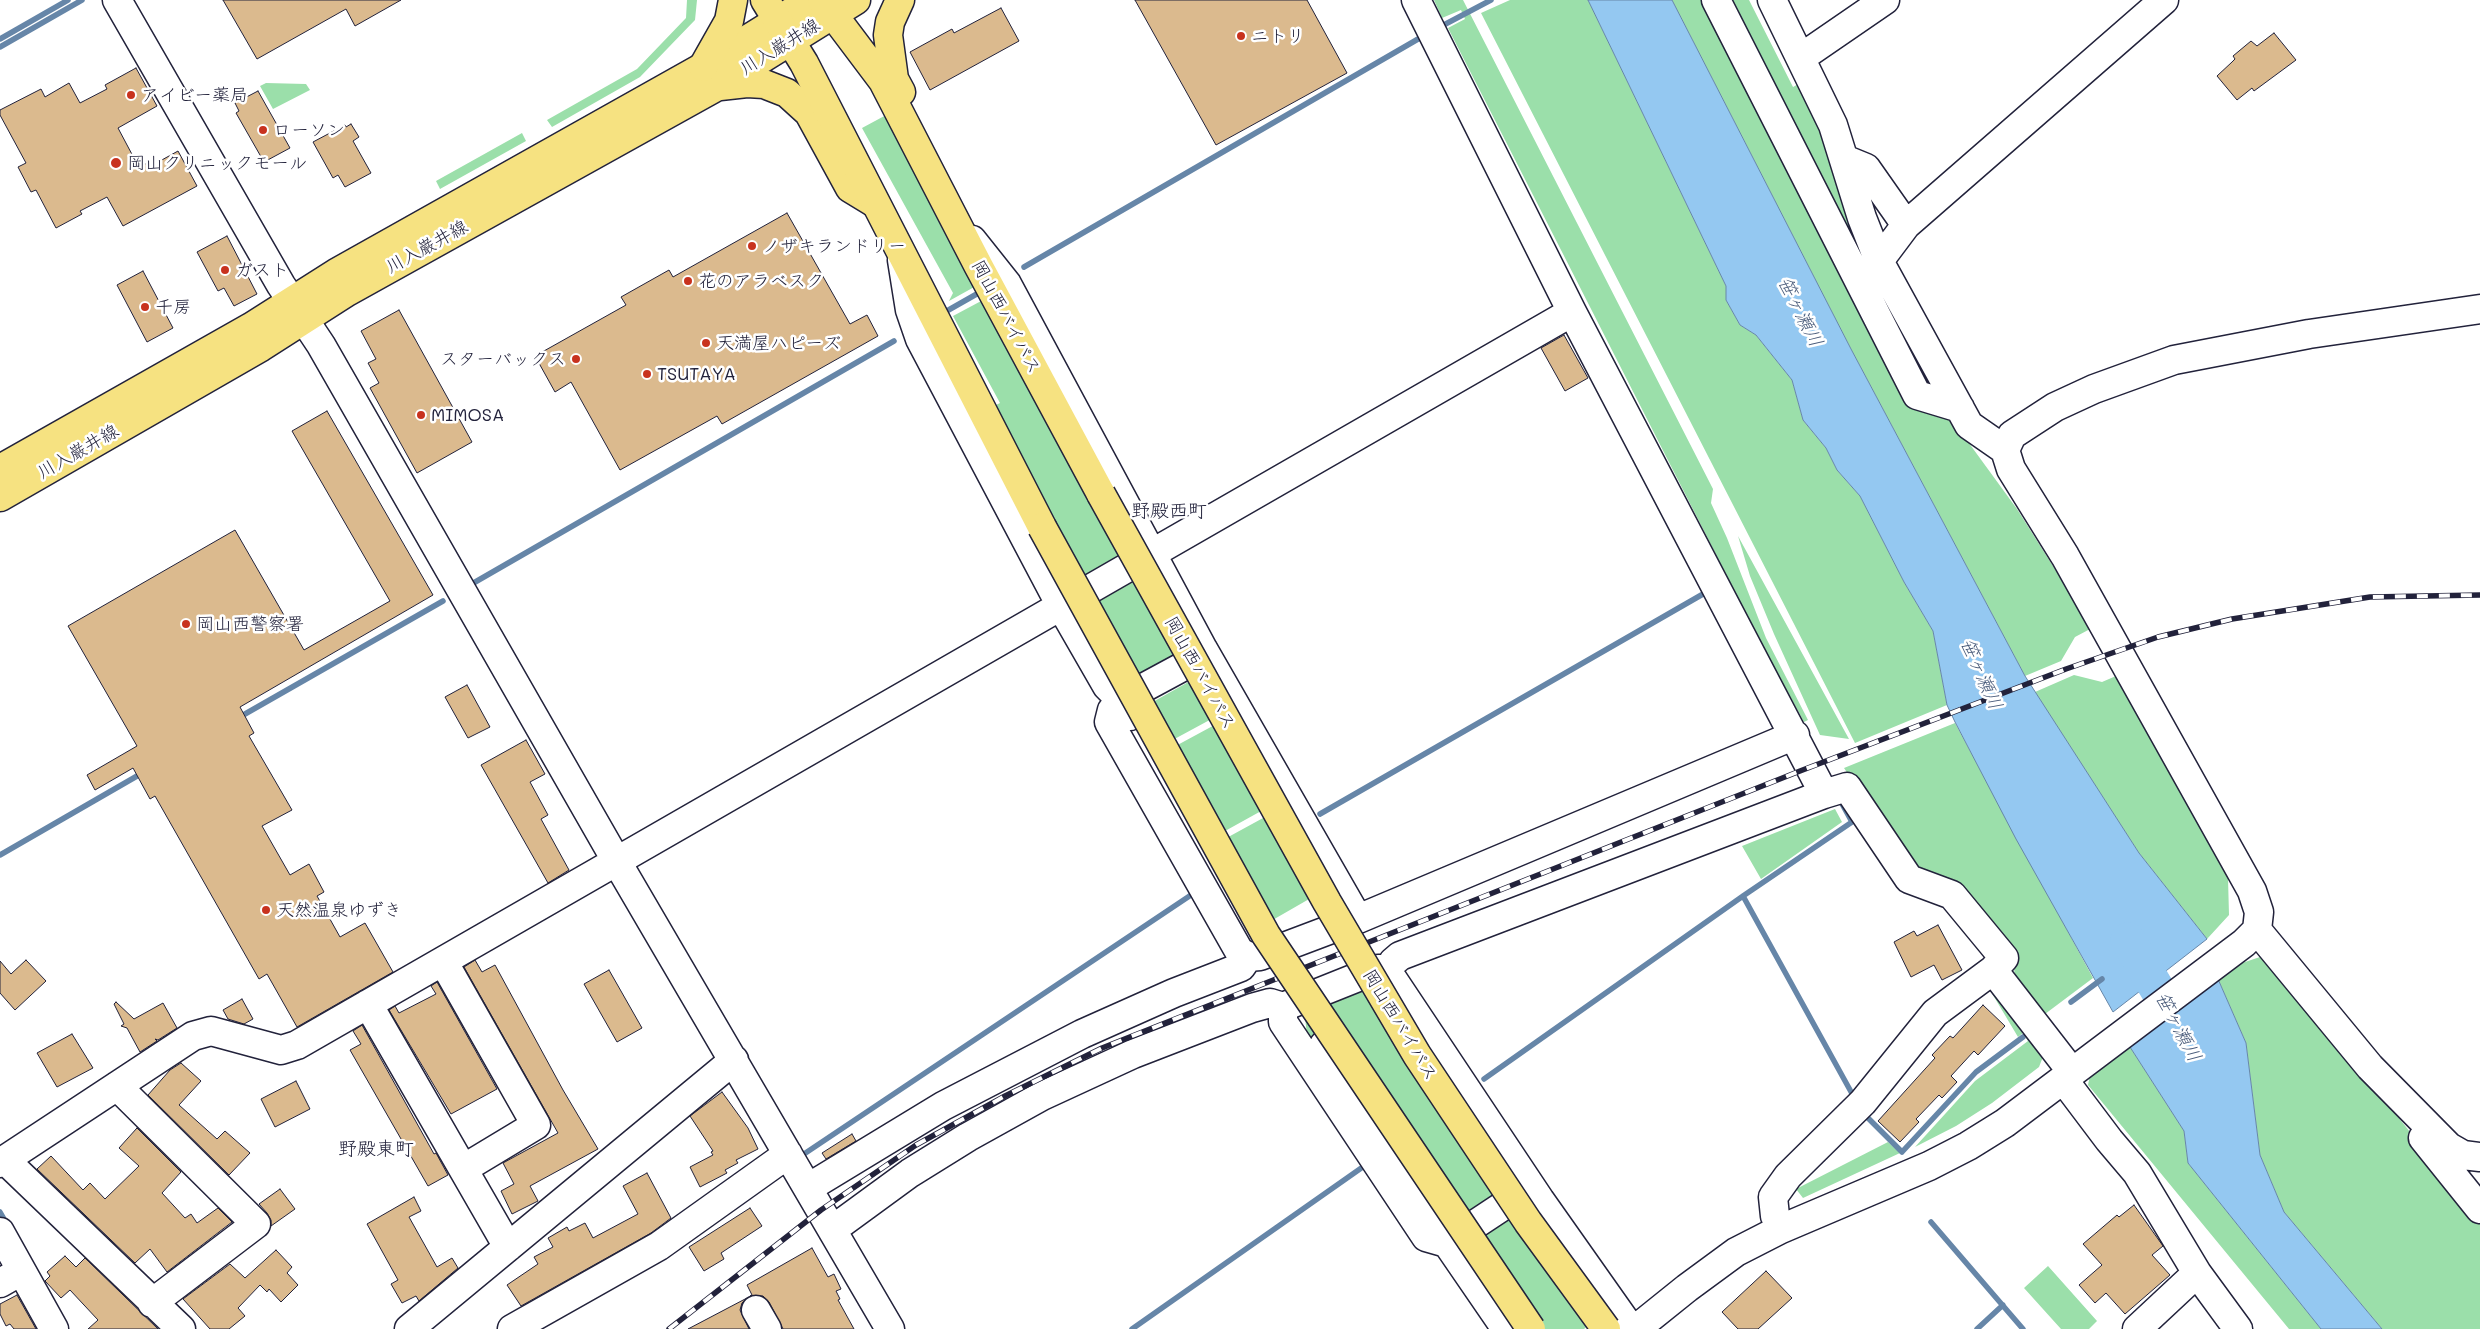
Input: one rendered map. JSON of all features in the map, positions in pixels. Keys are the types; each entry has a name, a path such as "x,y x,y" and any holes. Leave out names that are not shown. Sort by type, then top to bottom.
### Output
{"main road":[{"path":"733,0 729,21 709,77 764,84 787,93 809,113 850,188 873,202"},
{"name":"川入巌井線","path":"0,496 261,348 298,310 343,269 709,77 778,21 822,5 856,0"},
{"path":"822,5 861,7 873,0"},
{"path":"900,0 890,22 889,50 894,79 922,134 932,174"},
{"name":"岡山西バイパス","path":"822,5 883,81 952,216 1101,494 1327,902 1417,1055 1528,1222 1606,1329"},
{"path":"778,21 815,84 873,202 1042,527 1266,935 1464,1233 1531,1329"},
{"name":"川入巌井線","path":"0,469 251,327 298,310"}],"street":[{"path":"117,0 298,310 326,353 617,862 808,1188 884,1327"},
{"path":"1416,0 1572,312 1794,735 1831,791"},
{"path":"1716,0 1917,395 1960,408"},
{"path":"1636,1329 1736,1252 1781,1229 1928,1166 1968,1146 2005,1123 2250,936 2260,912 2252,891 2066,556 2010,469 2005,450 1969,425 1879,261 1862,218 1833,125 1802,57 1772,0"},
{"path":"1802,57 1885,0"},
{"path":"1879,261 1906,225 2164,0"},
{"path":"1844,159 1866,168 1906,225"},
{"path":"952,216 1007,284 1202,649 1358,919"},
{"path":"901,253 910,310 920,339 1061,606 1107,686 1121,700 1234,901"},
{"path":"2005,450 2012,436 2055,407 2094,389 2174,360 2309,334 2480,309"},
{"path":"181,1329 3,1162 193,1036 212,1031 281,1050 297,1045 1572,312"},
{"path":"1202,649 1184,666 1121,700 1112,710 1109,722 1222,923 1239,951 1248,957"},
{"path":"808,1188 943,1106 1082,1034 1174,993 1241,967 1248,957 1271,952 1358,919 1794,735"},
{"path":"1388,972 1400,956 1831,791 1847,787 1909,879 1952,895 2004,958 1993,970 1935,1013 1863,1102 1788,1176 1773,1197 1775,1216 1781,1229"},
{"path":"2250,936 2370,1067 2448,1147 2463,1155 2478,1157 2480,1204"},
{"path":"443,961 536,1125 463,1169"},
{"path":"832,1230 910,1173 968,1137 1042,1096 1134,1054 1252,1008 1270,1003 1283,1007 1378,969 1388,972 1540,1200 1631,1329"},
{"path":"1993,970 2072,1073 2109,1140 2137,1174 2197,1273 2238,1329"},
{"path":"368,1004 508,1247"},
{"path":"1283,1007 1284,1022 1426,1237 1448,1243 1518,1196 1540,1200"},
{"path":"1324,1045 1438,1221 1448,1243 1506,1329"},
{"path":"409,1329 734,1060"},
{"path":"2370,1067 2403,1114 2480,1209"},
{"path":"117,1086 256,1224 152,1303"},
{"path":"512,1329 659,1246 788,1154"},
{"path":"0,1232 11,1277 54,1329"},
{"path":"2138,1329 2197,1273"}],"green space":[{"path":"687,0 697,0 695,20 640,77 552,127 547,120 637,69 686,18"},
{"path":"1434,0 1463,0 1713,489 1711,503 1727,538 1766,638 1808,720 1804,722 1760,641 1448,28 1465,19 1461,10 1442,18"},
{"path":"1510,0 1588,0 1726,286 1726,300 1740,325 1756,335 1792,380 1803,420 1826,448 1837,470 1860,496 1904,582 1933,631 1947,705 1855,743 1481,13"},
{"path":"1672,0 1749,0 1793,87 1804,81 1871,265 1939,402 2017,509 2092,628 2075,637 2061,661 2025,676 1851,349"},
{"path":"266,83 306,84 310,90 273,109 260,86"},
{"path":"888,114 976,286 949,301 953,293 862,128"},
{"path":"522,133 526,141 440,189 436,181"},
{"path":"983,300 1124,558 1085,580 1044,505 996,405 1000,403 953,316"},
{"path":"1738,536 1849,739 1820,735 1750,576"},
{"path":"1146,566 1191,640 1166,664 1133,678 1075,604"},
{"path":"1205,664 1281,796 1330,887 1257,929 1211,847 1285,806 1281,800 1207,841 1159,755 1233,715 1230,709 1156,749 1157,751 1139,719 1151,703 1192,680"},
{"path":"2074,675 2102,682 2116,676 2228,878 2229,915 2207,939 2139,853 2035,692"},
{"path":"1955,723 2093,978 2041,1017 2015,979 2013,956 1914,873 1844,768"},
{"path":"1835,809 1842,822 1761,879 1742,846"},
{"path":"2263,956 2369,1081 2480,1219 2480,1329 2382,1329 2284,1212 2260,1155 2246,1043 2218,979 2236,965"},
{"path":"1377,978 1525,1187 1448,1226 1309,1053 1304,1008"},
{"path":"1987,985 2046,1049 2039,1067 1992,1103 1956,1126 1915,1147 1975,1081 2028,1041 2023,1033 2018,1037"},
{"path":"2130,1047 2184,1131 2188,1163 2321,1329 2289,1329 2088,1085 2090,1075"},
{"path":"1888,1142 1900,1153 1803,1198 1796,1189"},
{"path":"1523,1205 1610,1307 1584,1329 1513,1329 1457,1246"},
{"path":"2048,1266 2097,1321 2089,1329 2061,1329 2024,1288"}],"water":[{"path":"1588,0 1672,0 1851,349 2025,676 2139,853 2207,939 2113,1012 2016,839 1955,722 1947,705 1933,631 1904,582 1860,496 1837,470 1826,448 1803,420 1792,380 1756,335 1740,325 1726,300 1726,286"},
{"path":"2218,979 2246,1043 2260,1155 2284,1212 2382,1329 2321,1329 2188,1163 2184,1131 2130,1047"}],"building":[{"path":"223,0 401,0 355,26 346,9 257,59"},
{"name":"ニトリ","path":"1135,0 1307,0 1347,73 1216,145"},
{"path":"1001,8 1019,41 930,90 910,52 952,29 954,33"},
{"path":"2274,33 2296,60 2254,91 2252,88 2237,100 2217,76 2235,59 2233,56 2251,41 2257,46"},
{"path":"136,68 157,106 118,128 135,160 151,166 178,151 197,186 123,226 107,197 80,211 82,214 56,228 36,190 31,192 18,167 26,163 0,115 0,110 41,89 45,97 69,83 80,103 107,89 105,85"},
{"name":"ローソン","path":"258,91 290,148 264,162 236,113 239,111 235,103"},
{"path":"351,124 359,137 353,141 371,173 345,187 338,175 333,178 313,142 345,125 346,127"},
{"path":"787,213 850,324 867,315 878,336 722,424 717,416 620,470 571,382 555,392 535,356 626,305 621,297 669,270 673,277"},
{"name":"ガスト","path":"227,236 257,294 234,306 224,288 218,291 197,252"},
{"name":"千房","path":"143,271 173,328 147,342 117,285"},
{"name":"MIMOSA","path":"399,310 472,442 417,473 370,388 379,383 368,363 376,359 361,331"},
{"path":"1564,335 1588,378 1565,391 1541,348"},
{"path":"327,411 433,595 240,707 254,733 249,736 292,810 262,826 290,875 309,864 324,892 317,896 340,937 365,923 393,972 297,1027 267,974 259,979 155,796 150,799 133,768 95,790 87,775 137,746 68,626 235,530 304,650 390,601 292,431"},
{"path":"467,685 490,727 468,738 445,697"},
{"path":"526,740 545,774 530,782 548,815 541,819 569,870 548,883 481,765"},
{"path":"1938,925 1962,970 1942,980 1934,965 1911,977 1894,942 1914,931 1917,936"},
{"path":"26,960 46,981 15,1010 0,993 0,961 11,974"},
{"path":"475,960 482,972 495,965 563,1090 598,1149 530,1186 538,1201 512,1214 501,1191 514,1184 503,1163 558,1133 464,967"},
{"path":"609,970 642,1028 617,1042 584,984"},
{"path":"437,982 497,1089 451,1114 389,1010 395,1006 399,1013 436,994 431,986"},
{"path":"242,999 253,1019 244,1024 228,1019 223,1010"},
{"path":"116,1002 134,1019 163,1003 177,1028 158,1040 155,1039 157,1041 140,1052 127,1028 121,1026 124,1024 114,1004"},
{"path":"1983,1005 2005,1026 1978,1055 1974,1051 1951,1076 1957,1082 1942,1098 1939,1095 1916,1119 1919,1122 1900,1142 1878,1121 1935,1058 1932,1055 1950,1036 1953,1038"},
{"path":"362,1025 434,1154 436,1153 448,1175 428,1186 350,1050 361,1044 353,1031"},
{"path":"72,1034 93,1068 57,1087 37,1053"},
{"path":"181,1063 201,1081 179,1105 217,1139 225,1131 250,1153 229,1175 148,1095 170,1070"},
{"path":"296,1081 310,1109 275,1127 261,1099"},
{"path":"722,1092 748,1128 758,1149 736,1160 738,1163 725,1170 727,1173 700,1187 690,1167 713,1155 711,1152 713,1151 690,1116"},
{"path":"137,1128 181,1172 162,1193 185,1218 191,1214 197,1223 218,1208 232,1222 167,1272 150,1249 135,1263 37,1169 51,1156 83,1190 90,1183 105,1199 139,1166 119,1148"},
{"path":"852,1134 856,1141 826,1159 822,1153"},
{"path":"647,1173 671,1218 651,1233 521,1306 507,1285 538,1264 534,1257 553,1247 548,1238 567,1227 569,1231 585,1223 593,1238 638,1214 623,1186"},
{"path":"280,1189 295,1209 271,1226 271,1220 259,1204"},
{"path":"414,1197 421,1211 409,1217 437,1267 452,1258 458,1268 419,1301 416,1296 402,1303 391,1284 398,1280 367,1224"},
{"path":"2134,1205 2163,1246 2152,1255 2170,1275 2125,1314 2106,1293 2095,1303 2079,1285 2102,1265 2083,1244 2117,1215 2119,1217"},
{"path":"750,1208 762,1226 721,1253 724,1259 704,1271 689,1247"},
{"path":"812,1248 828,1277 834,1274 841,1289 836,1291 840,1299 838,1300 854,1329 783,1329 769,1302 763,1296 750,1296 752,1295 747,1285"},
{"path":"276,1250 292,1267 287,1273 298,1285 281,1302 269,1289 267,1292 260,1285 238,1308 245,1316 229,1329 210,1329 183,1299 230,1264 245,1278"},
{"path":"65,1256 76,1267 85,1258 158,1329 88,1329 98,1320 70,1290 61,1298 45,1281 50,1276 47,1272"},
{"path":"1766,1271 1792,1298 1758,1329 1738,1329 1722,1312"},
{"path":"17,1295 36,1329 14,1329 10,1324 6,1326 0,1314 0,1304"},
{"path":"747,1298 742,1303 740,1310 749,1329 688,1329"}],"waterway":[{"path":"0,39 68,0"},
{"path":"0,47 82,0"},
{"path":"1438,28 1491,0"},
{"path":"1024,267 1425,35"},
{"path":"945,312 982,291"},
{"path":"470,585 894,341"},
{"path":"1320,814 1710,590"},
{"path":"238,718 443,601"},
{"path":"0,855 144,772"},
{"path":"1484,1079 1743,896 1852,822 1841,802"},
{"path":"804,1154 1197,891"},
{"path":"1743,896 1855,1099"},
{"name":"笹ヶ瀬川","path":"2128,940 2182,1031"},
{"path":"2071,1002 2102,979"},
{"path":"1867,1117 1902,1152 1976,1072 2023,1037"},
{"path":"1132,1329 1367,1164"},
{"path":"0,1212 8,1226"},
{"path":"1931,1222 2023,1329"},
{"path":"1977,1329 2003,1305"}],"railway":[{"path":"669,1329 821,1210 916,1145 1005,1096 1102,1048 1800,771 2066,669 2158,637 2232,619 2370,597 2480,595"}],"place":[{"name":"ニトリ","path":"1241,36"},
{"name":"アイビー薬局","path":"131,95"},
{"name":"ローソン","path":"263,130"},
{"name":"岡山クリニックモール","path":"116,163"},
{"name":"ノザキランドリー","path":"752,246"},
{"name":"ガスト","path":"225,270"},
{"name":"花のアラベスク","path":"688,281"},
{"name":"千房","path":"145,307"},
{"name":"天満屋ハピーズ","path":"706,343"},
{"name":"スターバックス","path":"576,359"},
{"name":"TSUTAYA","path":"647,374"},
{"name":"MIMOSA","path":"421,415"},
{"name":"岡山西警察署","path":"186,624"},
{"name":"天然温泉ゆずき","path":"266,910"}],"district":[{"name":"野殿西町","path":"1169,511"},
{"name":"野殿東町","path":"376,1149"}]}
